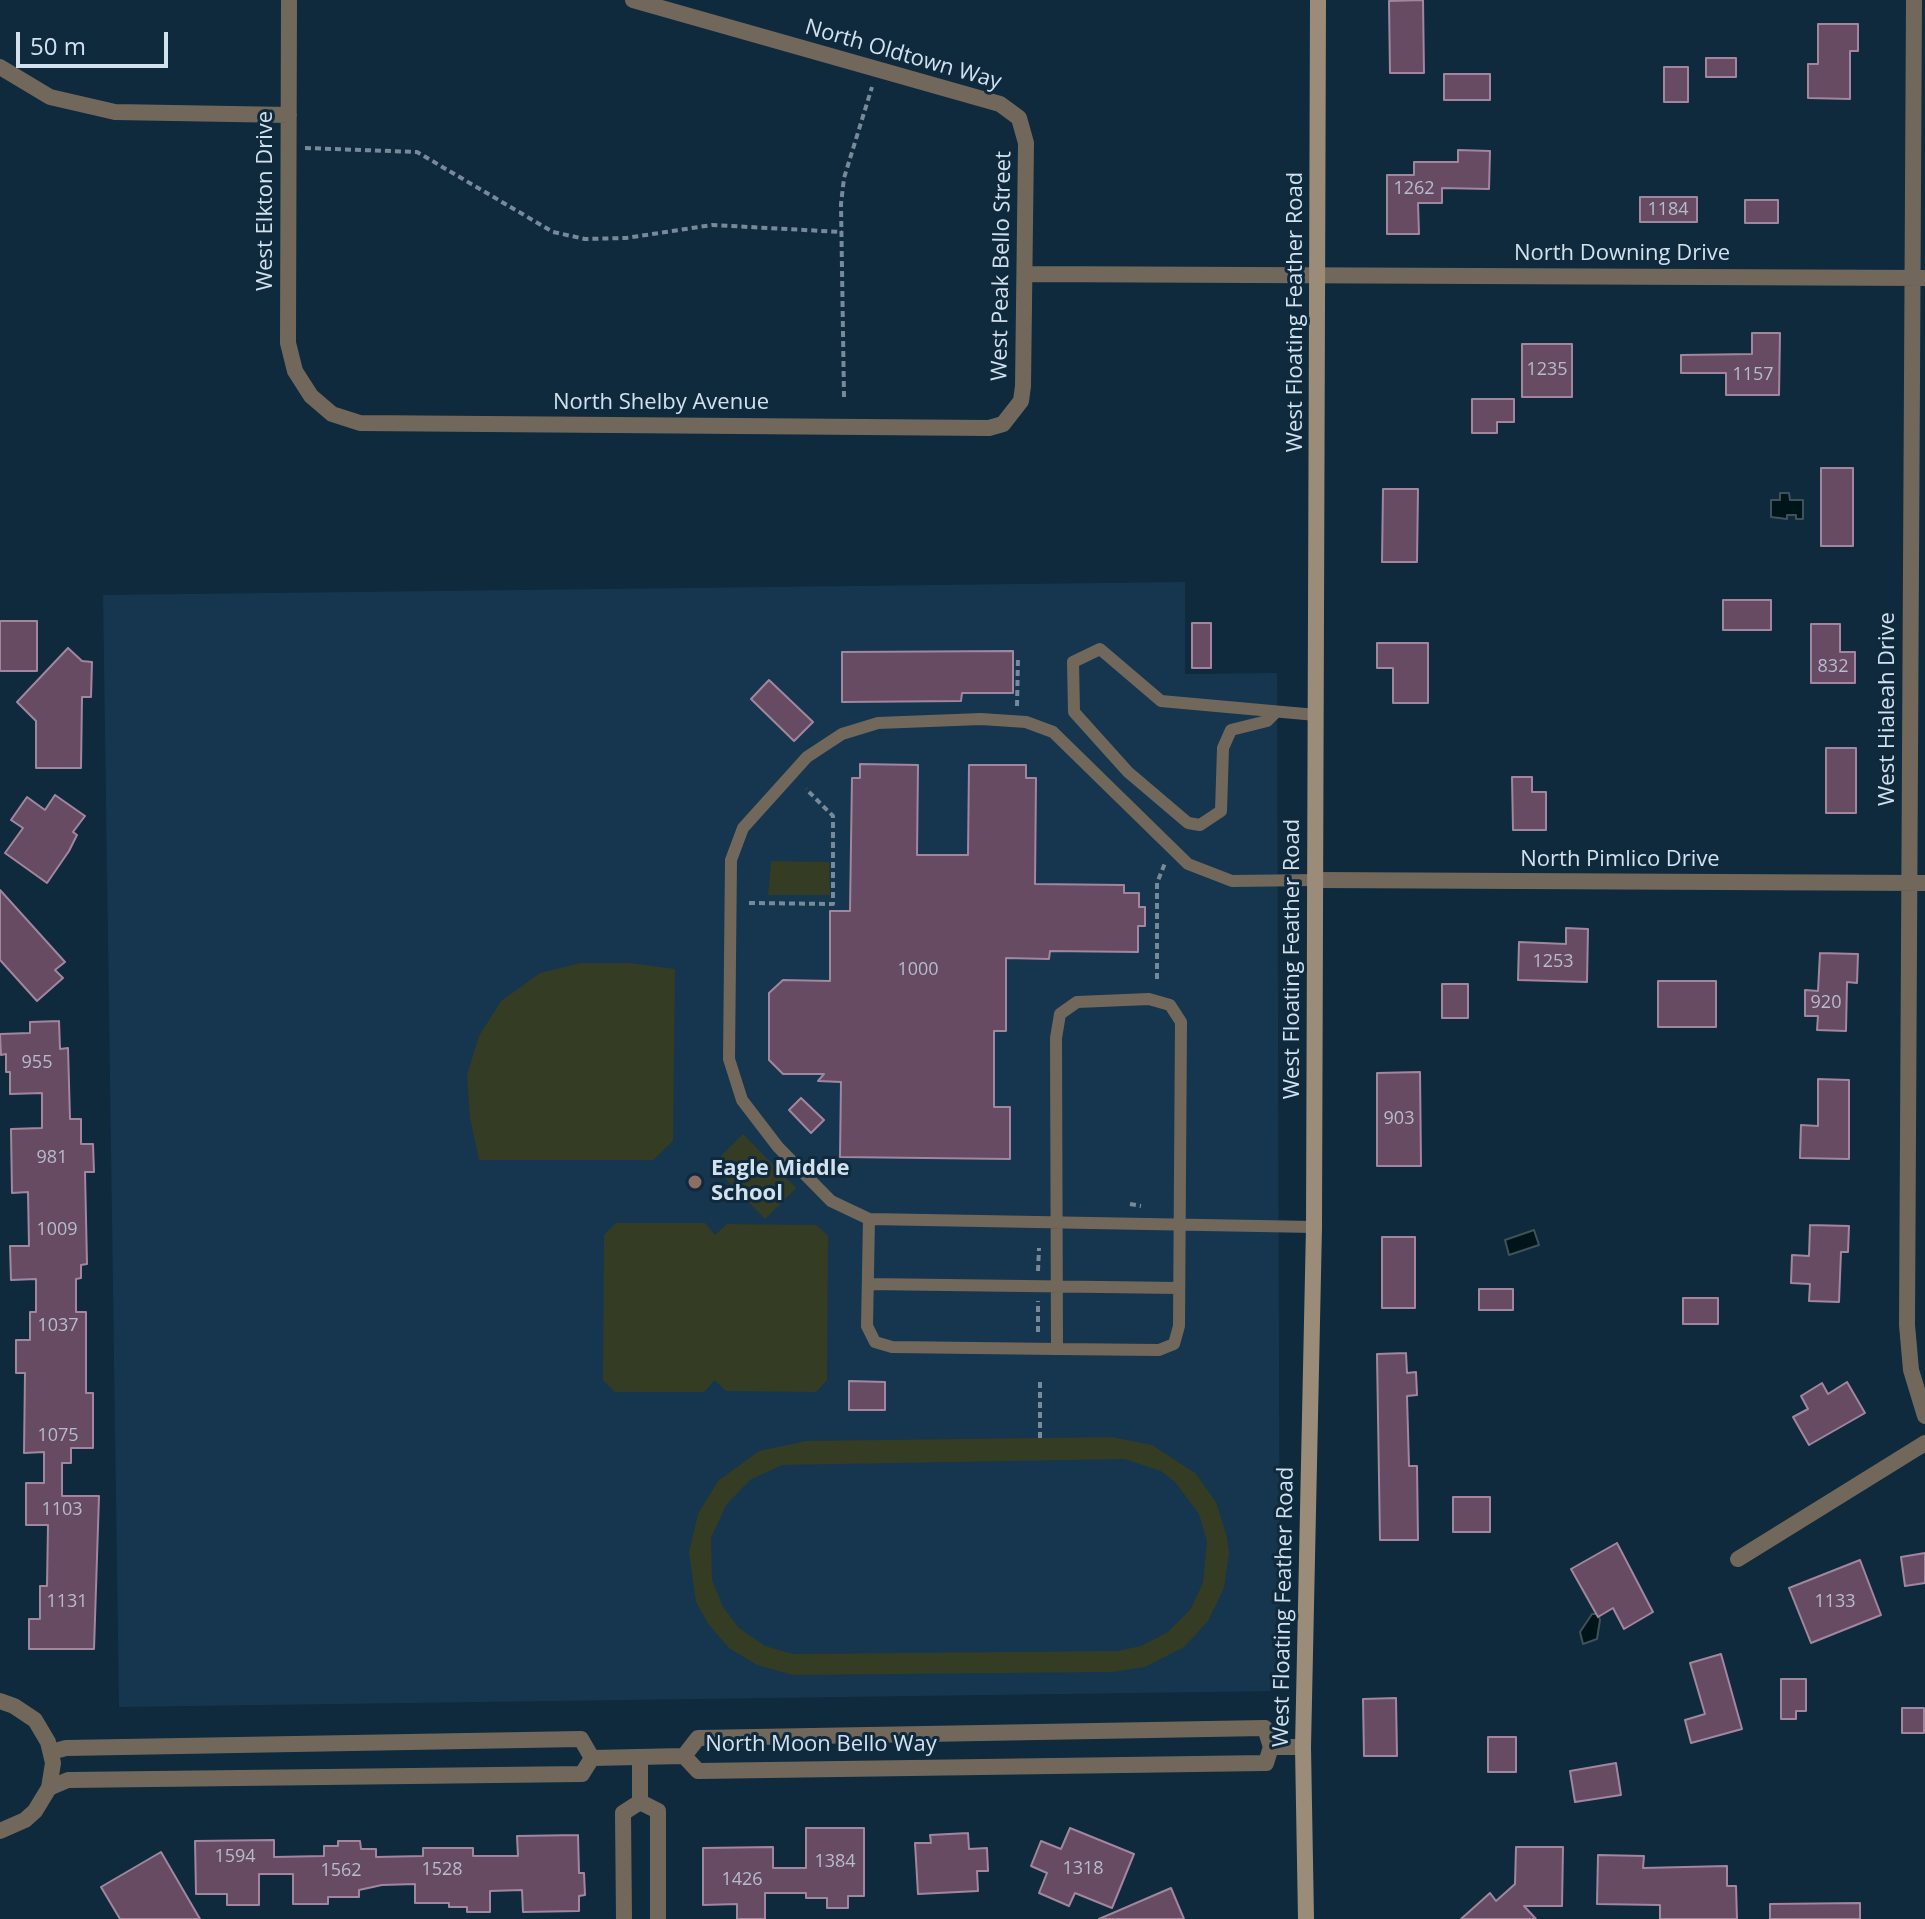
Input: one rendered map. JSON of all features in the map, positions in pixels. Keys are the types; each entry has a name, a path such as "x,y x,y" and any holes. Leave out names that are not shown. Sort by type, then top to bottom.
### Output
{"main road":[{"name":"West Floating Feather Road","path":"1306,1919 1303,1747 1314,1227 1318,0"}],"street":[{"name":"West Elkton Drive","path":"289,0 288,343 295,371 311,396"},
{"name":"North Oldtown Way","path":"633,0 1000,104 1019,118"},
{"name":"West Hialeah Drive","path":"1914,0 1919,278 1917,883 1907,1325 1911,1370 1925,1416"},
{"path":"0,67 50,97 115,112 289,115"},
{"name":"West Peak Bello Street","path":"1013,413 1021,401 1023,386 1026,143 1019,118"},
{"name":"North Downing Drive","path":"1025,274 1919,278"},
{"name":"North Shelby Avenue","path":"311,396 332,414 360,423 989,428 1003,424 1013,413"},
{"name":"North Pimlico Drive","path":"1316,880 1917,883"},
{"path":"1738,1559 1925,1443"},
{"path":"0,1831 25,1820 44,1800 49,1788 51,1752 35,1720 1,1701"},
{"name":"North Moon Bello Way","path":"1265,1728 1271,1747 1266,1763 698,1771 684,1756 698,1738 1265,1728"},
{"path":"51,1752 66,1748 581,1739 592,1758"},
{"path":"1271,1747 1303,1747"},
{"path":"592,1758 684,1756"},
{"path":"640,1757 640,1802"},
{"path":"49,1788 68,1780 582,1774 592,1758"},
{"path":"624,1919 623,1813 640,1802"},
{"path":"640,1802 658,1811 658,1919"}],"lane":[{"path":"1275,713 1267,721 1231,730 1223,748 1221,811 1200,825 1188,823 1128,772 1074,712 1073,662 1100,649 1161,701 1316,715"},
{"path":"1314,1227 869,1219 831,1201 778,1147 742,1100 729,1059 731,860 743,828 807,757 842,734 878,723 981,719 1026,722 1053,732 1188,864 1232,881 1316,880"},
{"path":"869,1219 867,1326 875,1342 892,1347 1057,1349 1159,1350 1174,1344 1179,1326 1181,1022 1170,1005 1149,999 1077,1002 1060,1014 1056,1038 1057,1349"},
{"path":"868,1284 1179,1288"}],"path":[{"path":"844,397 844,178 872,87"},
{"path":"299,148 417,152 553,232 585,239 626,238 712,225 842,232"},
{"path":"1017,708 1018,658"},
{"path":"749,903 833,904 833,816 806,789"},
{"path":"1157,979 1157,883 1168,860"},
{"path":"1038,1275 1039,1238"},
{"path":"1038,1299 1038,1336"},
{"path":"1040,1381 1040,1438"}],"shaded area":[{"path":"1780,493 1789,493 1790,500 1803,500 1803,519 1796,519 1796,515 1787,515 1787,519 1771,517 1771,500 1780,500"},
{"name":"Eagle Middle School","path":"1185,582 1185,674 1277,673 1280,1691 119,1707 103,595"},
{"path":"1534,1230 1539,1245 1509,1255 1505,1240"},
{"path":"1592,1614 1598,1614 1600,1620 1597,1639 1583,1644 1580,1632"}],"green space":[{"path":"771,861 829,862 830,895 768,895"},
{"path":"580,963 629,963 675,969 673,1141 653,1160 479,1160 470,1118 467,1075 479,1036 501,1001 540,973"},
{"path":"743,1134 796,1188 765,1219 712,1165"},
{"path":"616,1223 705,1223 715,1235 727,1224 816,1225 828,1236 827,1380 816,1392 726,1391 715,1380 704,1392 615,1392 603,1380 604,1235"},
{"path":"1112,1437 1152,1445 1195,1473 1216,1502 1229,1554 1224,1588 1208,1621 1184,1647 1145,1667 1112,1672 793,1675 757,1665 729,1648 709,1625 696,1602 689,1552 698,1514 718,1481 759,1451 806,1441","holes":["1125,1459 1161,1471 1175,1482 1199,1514 1207,1541 1203,1583 1190,1610 1168,1632 1141,1646 1117,1651 793,1654 765,1646 739,1628 723,1607 712,1580 711,1538 726,1505 750,1480 782,1465"]}],"building":[{"path":"1423,0 1424,73 1390,73 1389,1"},
{"path":"1818,24 1858,24 1858,51 1850,51 1850,99 1808,98 1808,64 1818,64"},
{"path":"1706,58 1736,58 1736,77 1706,77"},
{"path":"1664,67 1688,67 1688,102 1664,102"},
{"path":"1444,74 1490,74 1490,100 1444,100"},
{"path":"1458,150 1490,151 1489,189 1442,188 1442,203 1418,203 1419,234 1387,234 1387,175 1414,175 1414,162 1458,162"},
{"path":"1640,197 1697,197 1697,222 1640,222"},
{"path":"1745,200 1778,200 1778,223 1745,223"},
{"path":"1752,333 1780,333 1779,395 1726,395 1726,373 1681,373 1681,355 1752,354"},
{"path":"1522,344 1572,344 1572,397 1522,397"},
{"path":"1472,399 1514,399 1514,422 1497,422 1497,433 1472,433"},
{"path":"1821,468 1853,468 1853,546 1821,546"},
{"path":"1383,489 1418,489 1417,562 1382,562"},
{"path":"1723,600 1771,600 1771,630 1723,630"},
{"path":"0,621 37,621 37,671 0,671"},
{"path":"1192,623 1211,623 1211,668 1192,668"},
{"path":"1811,624 1840,624 1840,652 1855,652 1855,683 1811,683"},
{"path":"1377,643 1428,643 1428,703 1393,703 1393,668 1377,668"},
{"path":"68,648 82,661 92,662 91,697 82,697 81,768 36,768 36,721 17,702"},
{"path":"1013,651 1013,693 962,693 961,701 842,702 842,652"},
{"path":"769,680 813,722 794,741 751,699"},
{"path":"1826,748 1856,748 1856,813 1826,813"},
{"name":"Eagle Middle School","path":"860,764 918,765 917,855 968,855 969,765 1026,765 1026,778 1036,778 1035,884 1124,885 1124,893 1139,893 1139,907 1145,907 1145,926 1138,926 1138,952 1050,951 1049,959 1006,958 1006,1031 994,1031 994,1107 1010,1107 1010,1159 840,1157 841,1082 818,1081 824,1074 783,1074 769,1060 769,993 783,980 830,981 830,911 850,911 852,778 860,778"},
{"path":"1512,777 1532,777 1532,792 1546,792 1546,830 1513,830"},
{"path":"55,795 85,816 73,832 77,835 69,851 47,883 5,853 23,828 11,820 27,797 45,810"},
{"path":"0,890 65,962 55,970 63,978 37,1001 0,960"},
{"path":"1566,928 1588,929 1587,982 1518,980 1519,942 1566,944"},
{"path":"1820,953 1858,954 1857,983 1847,982 1846,1031 1817,1030 1818,1016 1805,1016 1805,990 1818,991"},
{"path":"1658,981 1716,981 1716,1027 1658,1027"},
{"path":"1442,984 1468,984 1468,1018 1442,1018"},
{"path":"59,1021 60,1049 68,1048 70,1119 81,1119 81,1144 93,1144 94,1172 85,1172 87,1264 81,1265 81,1278 76,1279 76,1312 86,1312 86,1393 93,1393 93,1448 71,1448 71,1463 62,1463 62,1496 99,1496 94,1649 29,1649 29,1619 40,1619 40,1586 47,1586 48,1525 26,1525 26,1483 44,1483 44,1452 24,1453 25,1373 16,1373 16,1340 30,1340 30,1312 36,1312 36,1279 11,1280 10,1246 29,1246 28,1192 12,1193 11,1129 42,1128 42,1093 10,1094 10,1072 6,1072 6,1054 1,1055 0,1034 30,1033 30,1022"},
{"path":"1420,1072 1421,1166 1377,1166 1377,1073"},
{"path":"1818,1079 1849,1080 1849,1159 1800,1158 1801,1125 1818,1126"},
{"path":"801,1098 824,1120 811,1133 789,1110"},
{"path":"1810,1225 1849,1226 1848,1252 1841,1252 1839,1302 1809,1301 1810,1284 1791,1283 1792,1255 1809,1256"},
{"path":"1382,1237 1415,1237 1415,1308 1382,1308"},
{"path":"1479,1289 1513,1289 1513,1310 1479,1310"},
{"path":"1683,1298 1718,1298 1718,1324 1683,1324"},
{"path":"1406,1353 1407,1373 1416,1372 1417,1395 1407,1396 1409,1466 1417,1466 1418,1540 1380,1540 1377,1354"},
{"path":"849,1381 885,1382 885,1410 849,1410"},
{"path":"1847,1382 1865,1413 1809,1445 1793,1417 1808,1409 1801,1396 1822,1383 1828,1394"},
{"path":"1453,1497 1490,1497 1490,1532 1453,1532"},
{"path":"1617,1543 1653,1612 1624,1629 1613,1608 1598,1617 1571,1569"},
{"path":"1925,1553 1925,1583 1905,1586 1901,1557"},
{"path":"1860,1560 1881,1615 1811,1643 1789,1588"},
{"path":"1721,1654 1742,1729 1691,1743 1685,1720 1705,1714 1690,1663"},
{"path":"1781,1679 1806,1679 1806,1711 1796,1711 1796,1719 1781,1719"},
{"path":"1396,1698 1397,1756 1364,1756 1363,1699"},
{"path":"1902,1708 1924,1708 1924,1733 1902,1733"},
{"path":"1488,1737 1516,1737 1516,1772 1488,1772"},
{"path":"1616,1763 1621,1795 1575,1802 1570,1771"},
{"path":"806,1828 864,1828 864,1896 848,1896 848,1908 827,1908 827,1898 806,1898 806,1893 765,1893 765,1919 737,1919 737,1904 703,1905 703,1848 773,1847 773,1868 806,1868"},
{"path":"1070,1828 1134,1854 1112,1908 1075,1893 1069,1906 1039,1893 1047,1873 1031,1866 1041,1841 1061,1849"},
{"path":"968,1833 969,1849 987,1848 988,1871 977,1871 978,1891 918,1894 915,1843 931,1843 930,1835"},
{"path":"578,1835 579,1873 584,1873 585,1895 579,1896 579,1911 523,1912 522,1890 490,1891 490,1912 467,1912 467,1907 449,1907 449,1903 415,1903 415,1884 382,1885 359,1890 359,1897 328,1897 328,1904 293,1904 293,1874 259,1874 259,1905 227,1905 227,1894 196,1894 195,1841 274,1840 274,1857 324,1856 324,1846 338,1846 338,1841 360,1841 361,1849 376,1849 376,1857 423,1856 423,1848 473,1848 473,1856 518,1856 517,1836"},
{"path":"1516,1847 1563,1847 1562,1906 1524,1906 1536,1919 1461,1919 1490,1893 1496,1901 1515,1884"},
{"path":"161,1852 200,1919 120,1919 101,1887"},
{"path":"1598,1855 1644,1856 1643,1868 1727,1866 1727,1886 1736,1886 1737,1919 1660,1919 1660,1905 1597,1904"},
{"path":"1171,1888 1184,1919 1099,1919"},
{"path":"1860,1903 1860,1919 1770,1919 1770,1904"}],"place":[{"name":"Eagle Middle School","path":"695,1182"}]}
